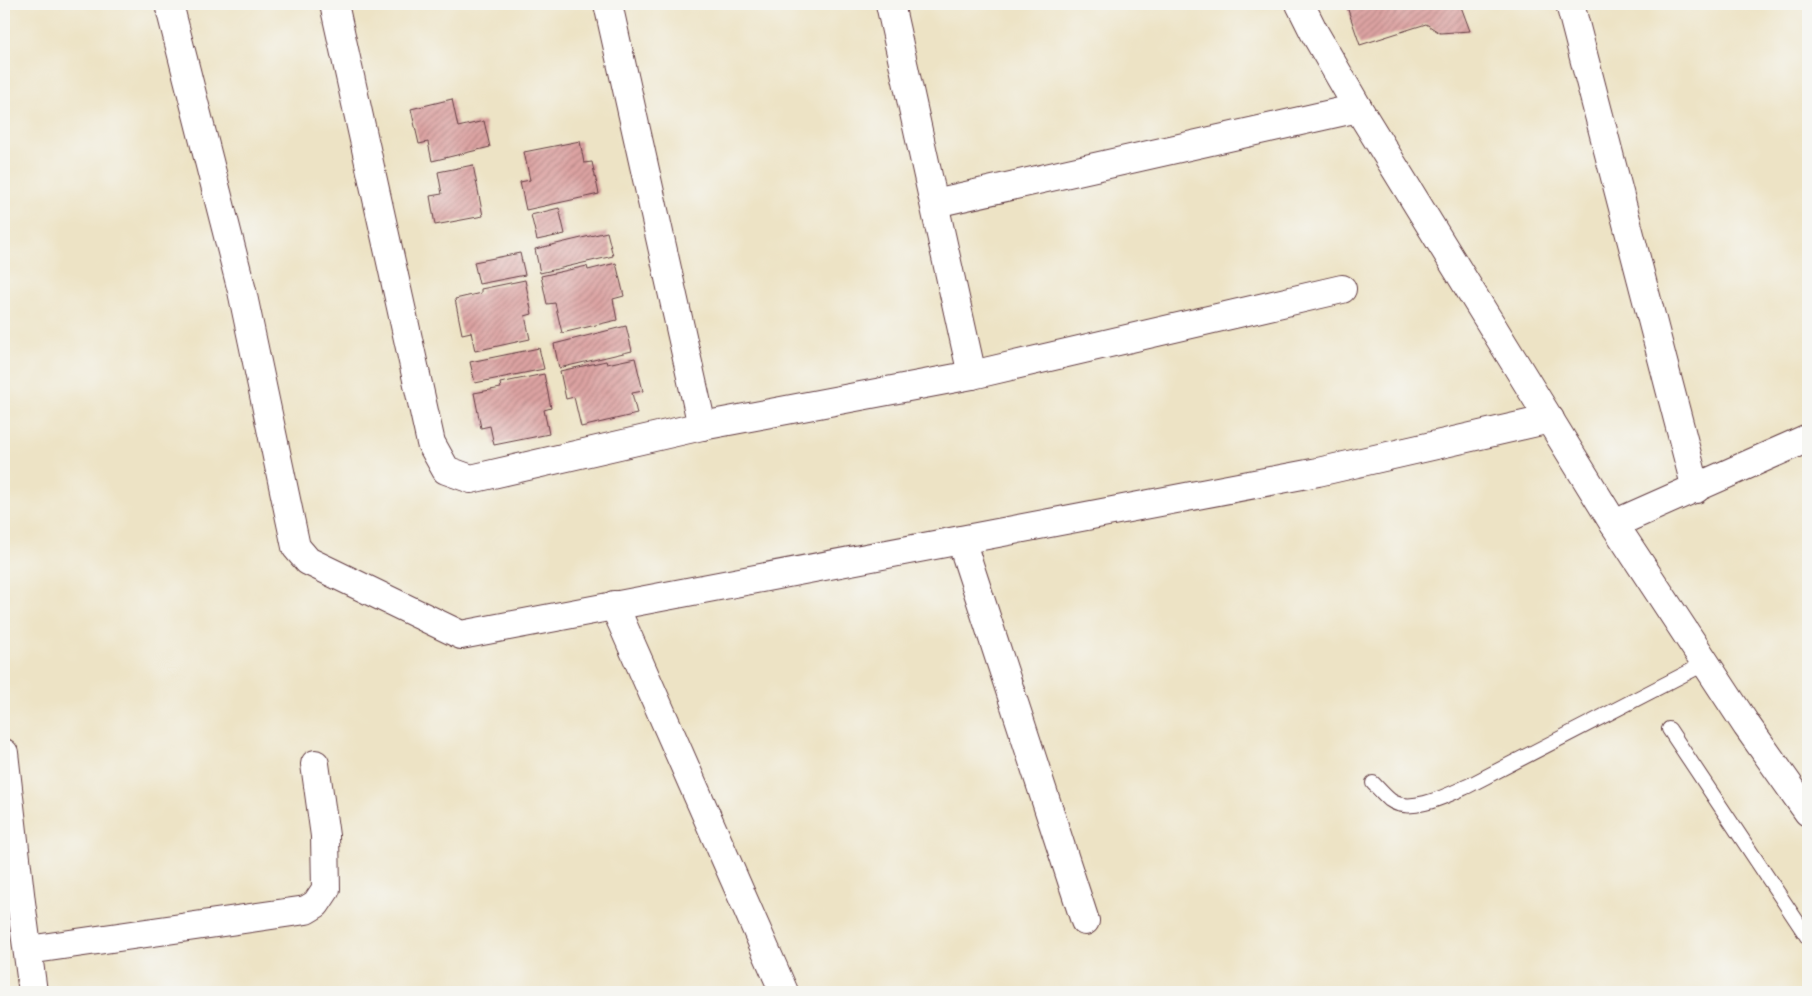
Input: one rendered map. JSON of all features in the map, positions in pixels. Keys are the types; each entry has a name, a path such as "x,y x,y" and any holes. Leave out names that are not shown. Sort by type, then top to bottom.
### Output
{"street":[{"path":"169,4 242,291 296,547 308,561 461,635 1318,472 1550,419"},
{"path":"334,4 431,443 446,470 471,479 702,426 972,375 1342,289"},
{"path":"608,4 702,426"},
{"path":"890,4 972,375"},
{"path":"1300,4 1358,108 1614,524 1747,726 1808,812"},
{"path":"1570,4 1696,489"},
{"path":"935,203 1358,108"},
{"path":"1614,524 1808,438"},
{"path":"961,540 1084,921"},
{"path":"614,605 784,992"},
{"path":"4,753 12,903 28,950 34,992"},
{"path":"28,950 306,910 316,904 326,889 325,836 315,764"}],"lane":[{"path":"1373,783 1391,801 1405,804 1421,804 1432,801 1468,786 1706,663"},
{"path":"1669,729 1808,938"}],"building":[{"path":"1346,4 1460,4 1470,31 1440,33 1426,24 1360,45"},
{"path":"452,99 458,127 484,121 490,147 432,161 428,142 419,144 411,109"},
{"path":"580,141 584,163 592,162 599,194 526,210 520,182 530,180 524,152"},
{"path":"473,165 483,216 435,225 430,196 442,194 438,172"},
{"path":"559,208 565,234 537,240 531,215"},
{"path":"607,232 613,256 540,273 535,249"},
{"path":"520,253 525,275 479,284 474,262"},
{"path":"616,263 624,296 613,299 617,320 562,333 555,303 547,304 541,276 587,266 588,270"},
{"path":"525,280 532,314 525,316 530,339 475,351 471,332 462,334 455,299 481,293 481,289"},
{"path":"626,326 632,351 559,368 554,344"},
{"path":"539,348 544,369 475,383 470,362"},
{"path":"635,358 643,391 632,393 637,414 581,427 574,397 566,399 560,371 606,361 607,364"},
{"path":"544,374 551,408 544,410 549,434 494,445 490,426 481,428 474,393 501,388 500,383"}]}
